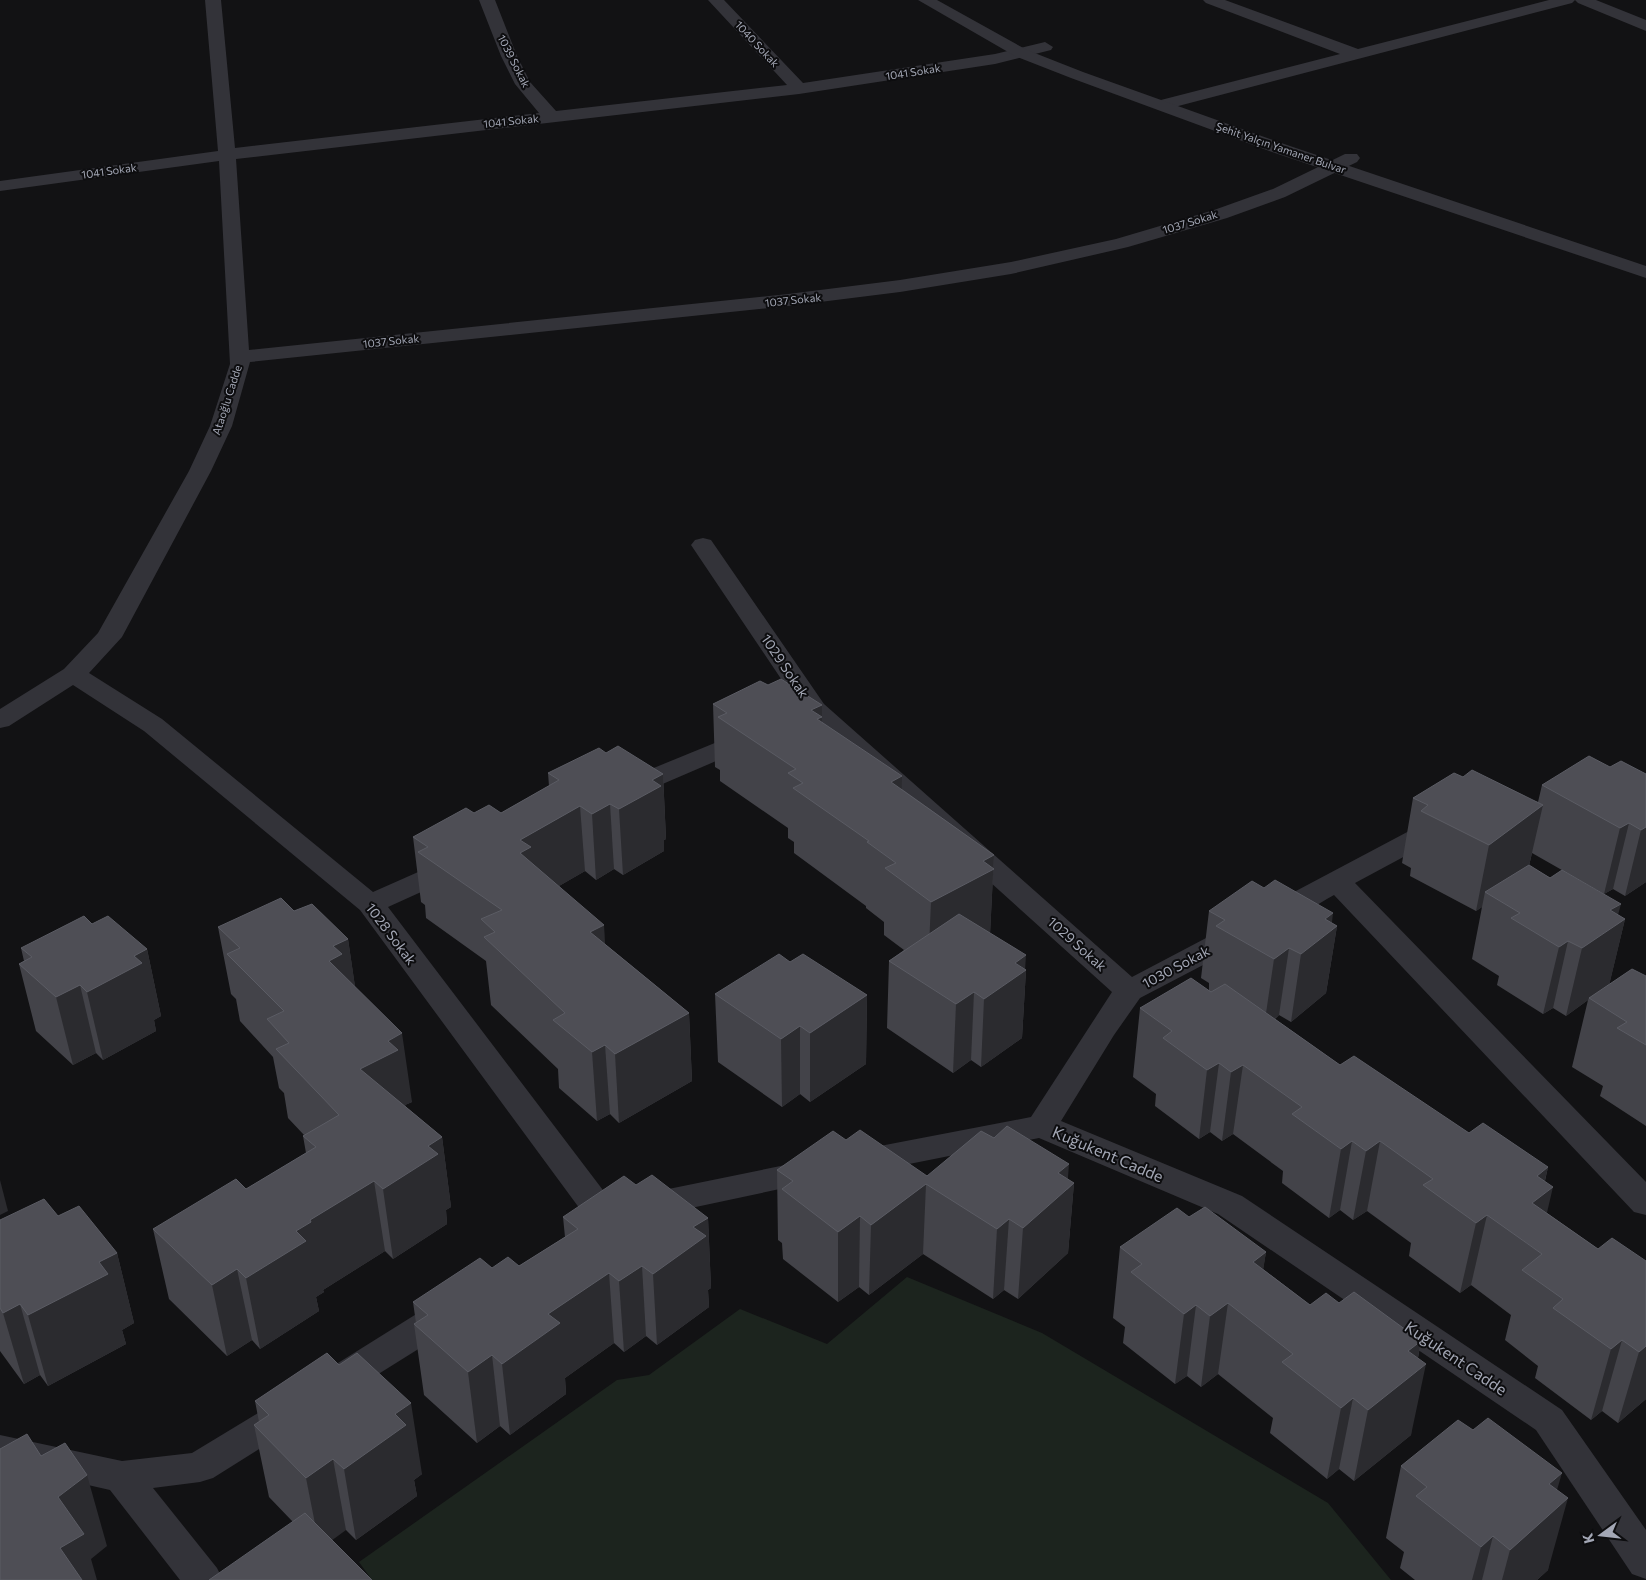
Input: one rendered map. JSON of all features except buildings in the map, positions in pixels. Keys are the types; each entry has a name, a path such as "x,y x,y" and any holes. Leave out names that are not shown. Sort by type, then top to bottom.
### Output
{"street":[{"name":"Ataoğlu Cadde","path":"0,720 73,674 109,637 195,479 221,426 240,364 227,154 213,0"},
{"name":"1039 Sokak","path":"487,0 523,84 551,116"},
{"name":"1040 Sokak","path":"716,0 798,89"},
{"name":"Şehit Yalçın Yamaner Bulvar","path":"926,0 1022,53 1331,165 1646,272"},
{"path":"949,0 981,18 1045,47 1181,99 1350,158 1646,256"},
{"path":"1211,0 1358,55"},
{"path":"1163,105 1567,0"},
{"path":"1584,0 1646,26"},
{"name":"1041 Sokak","path":"0,186 227,154 798,89 995,59 1045,47"},
{"name":"1037 Sokak","path":"239,357 835,295 934,280 1110,245 1206,218 1280,192 1331,165 1350,158"},
{"name":"1029 Sokak","path":"703,545 815,710 1130,991"},
{"name":"1028 Sokak","path":"73,674 153,725 370,904 591,1223"},
{"path":"603,800 815,710"},
{"name":"1030 Sokak","path":"1042,1126 1102,1029 1130,991 1338,882 1464,813"},
{"path":"370,904 477,856"},
{"path":"1338,882 1646,1203"},
{"name":"Kuğukent Cadde","path":"591,1223 661,1201 1042,1126 1230,1205 1549,1420 1646,1562"},
{"path":"0,1450 122,1476 200,1467 477,1294"},
{"path":"122,1476 204,1580"}],"shaded area":[{"path":"907,1277 1042,1333 1328,1503 1391,1580 372,1580 359,1562 617,1380 649,1375 740,1309 827,1344"}]}
